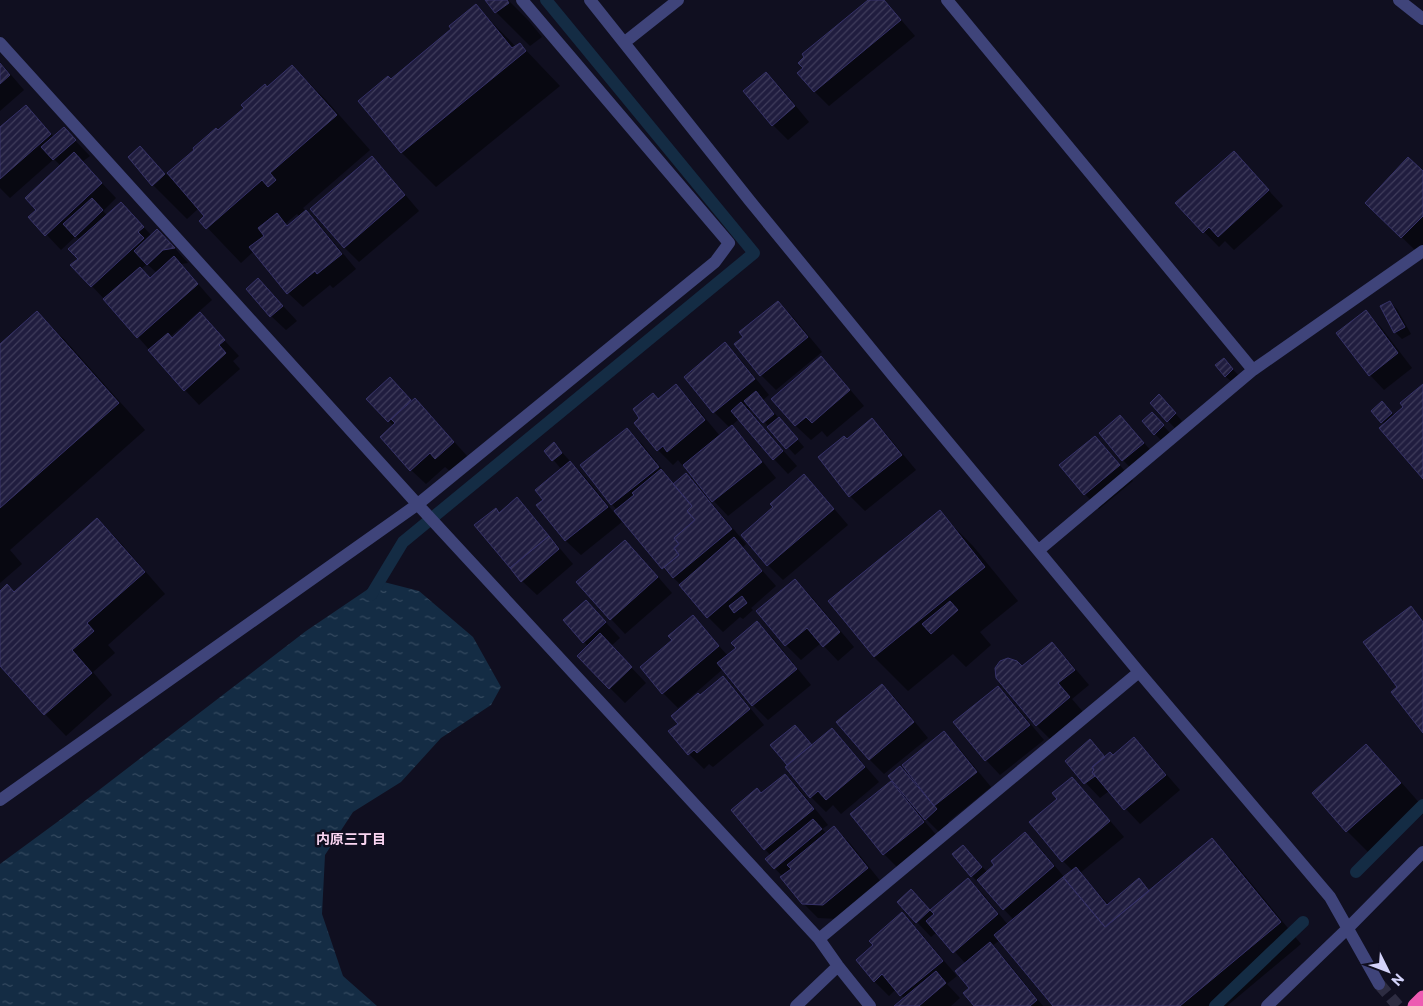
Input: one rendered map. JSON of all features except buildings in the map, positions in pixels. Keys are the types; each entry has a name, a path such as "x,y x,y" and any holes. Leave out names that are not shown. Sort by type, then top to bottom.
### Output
{"highway":[{"path":"1415,1006 1423,998"}],"street":[{"path":"0,800 419,506 716,262 729,243 522,0"},
{"path":"590,0 750,201 894,377 1330,898 1379,984"},
{"path":"625,42 678,0"},
{"path":"947,0 1253,370"},
{"path":"1399,0 1423,19"},
{"path":"0,43 419,506 819,939 870,1006"},
{"path":"1039,550 1253,370 1423,251"},
{"path":"819,939 1139,672"},
{"path":"1267,1006 1423,852"},
{"path":"796,1006 838,966"}],"water":[{"path":"380,581 419,591 473,637 501,687 491,705 441,738 401,782 353,812 325,855 322,914 343,976 377,1006 0,1006 0,864 306,631"}],"waterway":[{"path":"371,595 403,542 754,253 546,0"},
{"path":"1356,872 1423,805"},
{"path":"1215,1006 1303,922"}],"tunnel":[{"path":"1379,984 1398,1006"}],"district":[{"name":"内原三丁目","path":"351,838"}]}
